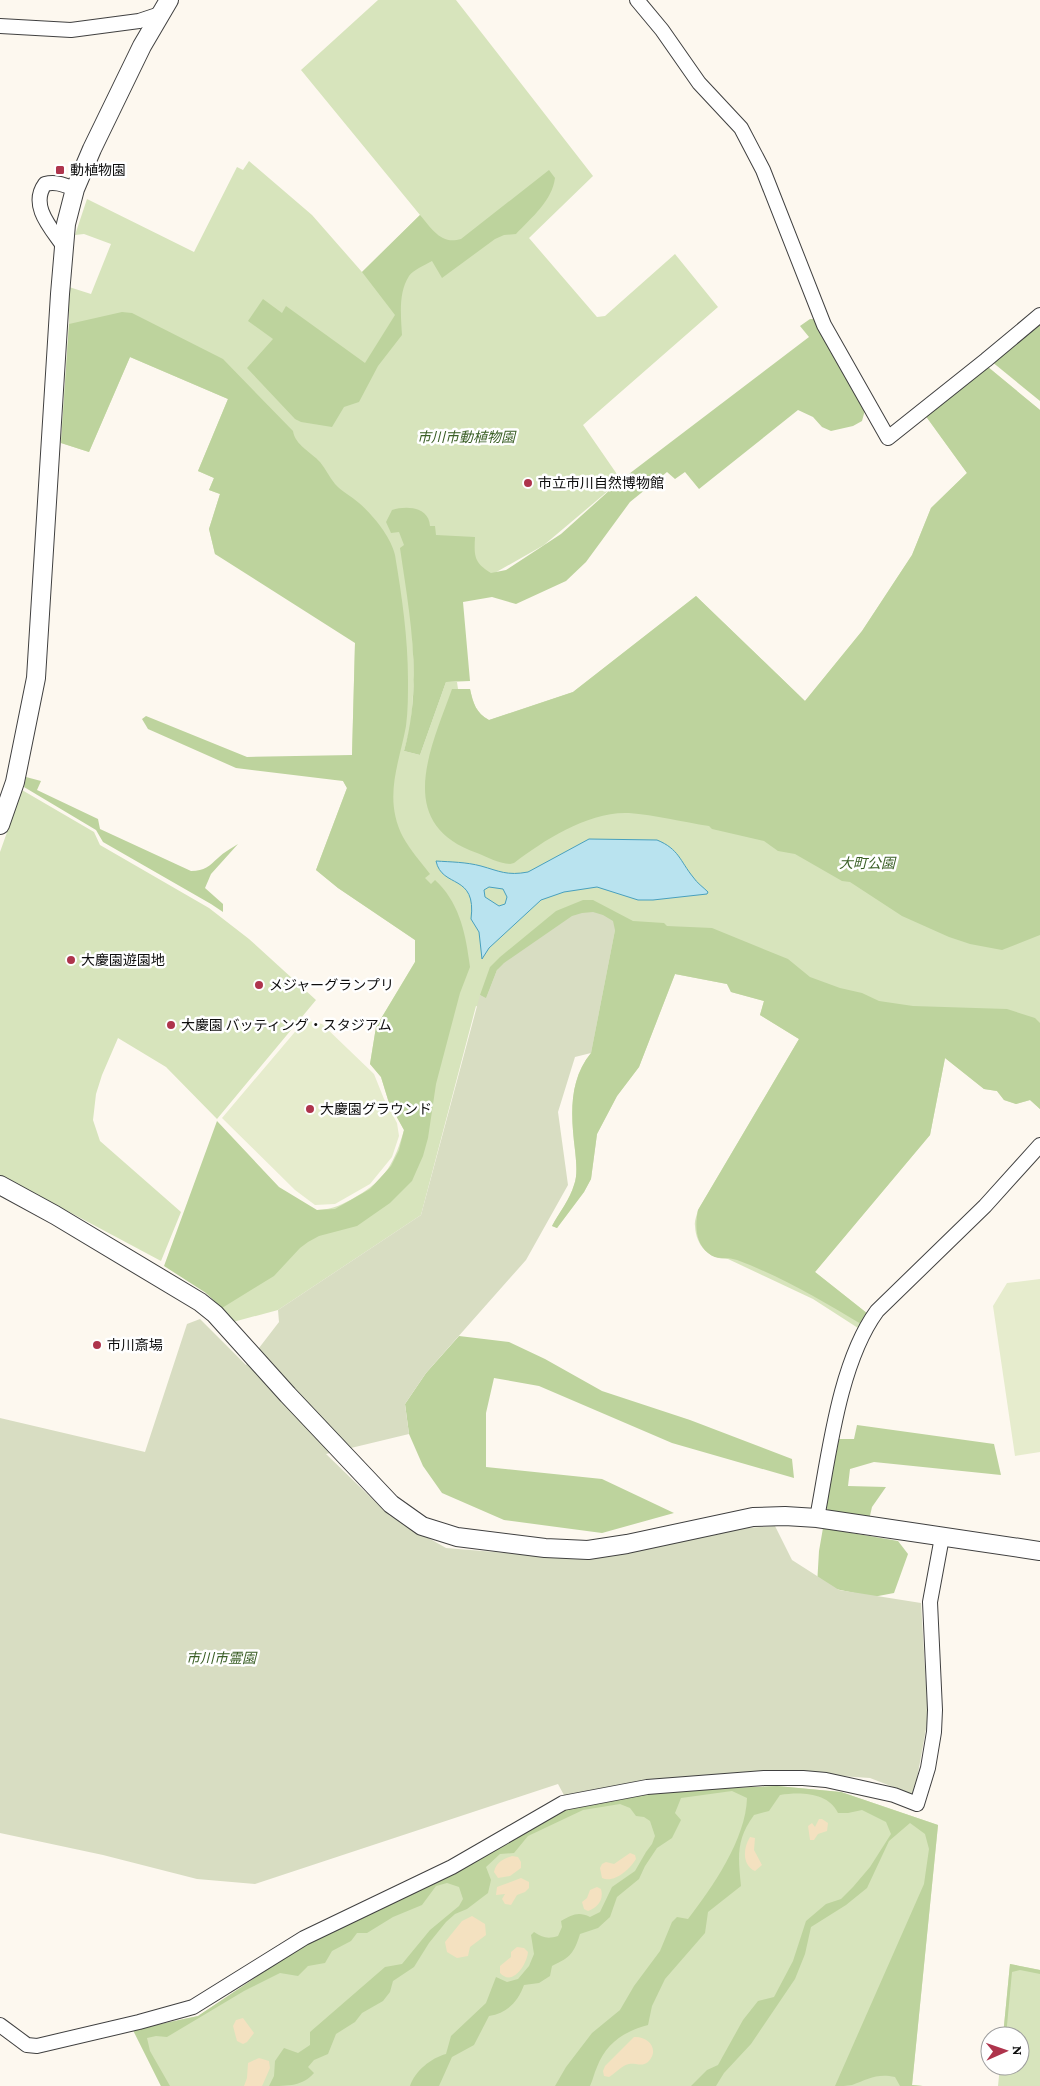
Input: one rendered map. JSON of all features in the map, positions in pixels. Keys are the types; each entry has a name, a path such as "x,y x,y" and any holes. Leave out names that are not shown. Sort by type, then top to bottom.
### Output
{"street":[{"path":"637,0 662,30 699,83 740,128 763,170 824,324 888,438 1040,315"},
{"path":"0,26 71,30 139,21 164,7"},
{"path":"0,825 15,782 36,678 66,224 75,189 121,89 164,7"},
{"path":"64,247 40,211 38,197 45,184 59,183 75,189"},
{"path":"817,1518 840,1402 856,1348 867,1324 877,1311 985,1206 1040,1145"},
{"path":"0,1185 55,1215 200,1302 222,1321 300,1408 392,1504 422,1526 457,1537 545,1548 588,1550 627,1544 753,1517 785,1516 817,1518 1040,1551"},
{"path":"0,2025 27,2046 37,2046 193,2007 304,1938 452,1867 563,1803 647,1787 764,1778 803,1778 826,1780 894,1795 917,1804 928,1768 934,1732 935,1710 930,1602 942,1537"}],"green space":[{"name":"大町公園","path":"378,0 456,0 593,176 529,238 597,317 605,316 675,254 718,307 583,425 621,480 544,545 412,620 414,680 411,725 404,751 420,755 446,682 457,682 458,689 470,689 476,707 489,720 573,692 696,596 805,701 862,631 912,555 931,508 967,473 925,415 988,367 1040,410 1040,1109 1030,1100 1016,1104 1004,1100 997,1091 984,1089 945,1058 930,1135 815,1272 868,1314 858,1328 813,1299 728,1259 709,1254 698,1240 695,1220 698,1210 799,1039 760,1015 764,1001 731,992 727,984 675,974 639,1067 617,1096 597,1134 591,1179 584,1192 557,1228 552,1226 570,1195 576,1177 572,1112 575,1087 578,1075 591,1053 476,1006 421,1215 278,1310 233,1322 206,1293 317,1210 333,1208 352,1199 367,1190 388,1169 404,1130 389,1103 381,1077 370,1064 376,1027 415,962 415,940 338,888 316,870 347,788 343,781 352,755 355,643 343,567 225,558 215,554 209,529 220,494 209,490 214,478 198,471 228,399 130,357 89,452 61,443 69,324 69,287 91,294 111,244 84,234 75,235 87,199 194,252 237,167 243,170 249,161 312,215 362,272 420,215 301,70"},
{"path":"549,170 555,178 550,194 516,234 504,235 495,239 442,278 432,261 409,276 402,297 402,335 378,366 359,402 344,407 332,427 301,422 295,419 247,368 273,339 248,321 263,299 282,313 286,306 365,363 395,315 362,272 420,215 442,238 448,240 461,239"},
{"path":"122,312 132,313 223,359 293,431 297,440 320,462 335,484 370,514 390,541 395,555 402,602 408,680 407,720 394,781 394,809 403,837 430,874 425,878 431,884 435,880 443,888 455,907 463,927 470,967 460,993 436,1084 428,1138 423,1156 412,1181 390,1203 357,1226 319,1236 308,1242 274,1276 222,1308 206,1293 164,1266 217,1121 279,1187 317,1210 335,1209 370,1189 391,1166 399,1150 404,1130 389,1103 381,1077 370,1064 376,1027 415,962 415,940 338,888 316,870 347,788 343,781 236,768 148,729 142,719 146,716 247,757 352,755 355,643 215,554 209,529 220,494 209,490 214,478 198,471 228,399 130,357 89,452 61,443 69,324"},
{"path":"810,319 815,319 865,410 862,421 853,426 831,431 822,427 813,417 798,410 699,489 685,472 675,479 667,472 630,502 586,562 566,581 516,604 492,597 463,602 470,681 446,682 420,755 404,751 410,726 413,700 413,650 400,548 404,545 399,532 391,533 386,522 392,510 410,508 421,511 429,520 430,526 435,526 436,535 475,537 475,554 481,566 491,573 506,570 561,534 621,480 809,337 800,326"},
{"path":"1040,320 1040,401 991,361"},
{"path":"988,367 1040,410 1040,935 1002,950 970,944 949,937 902,916 850,882 842,881 795,854 778,851 764,841 712,829 709,826 629,813 598,817 583,822 553,837 510,864 489,858 451,840 435,823 427,804 425,782 435,735 452,689 470,689 476,707 489,720 573,692 696,596 805,701 862,631 912,555 931,508 967,473 925,415"},
{"path":"26,777 41,781 37,790 98,819 100,829 191,871 206,867 238,844 211,874 205,888 223,904 223,912 103,842 96,830 24,787"},
{"path":"22,790 94,832 100,845 209,908 249,939 316,1000 217,1119 166,1067 118,1038 96,1094 93,1120 100,1141 181,1212 161,1261 0,1175 0,852"},
{"path":"583,900 593,900 633,921 664,923 667,926 712,928 788,959 810,977 840,988 862,993 879,1001 913,1006 1007,1009 1035,1018 1040,1023 1040,1109 1030,1100 1016,1104 1004,1100 997,1091 984,1089 945,1058 930,1135 815,1272 868,1314 861,1324 816,1297 769,1273 737,1260 718,1258 711,1255 704,1249 698,1239 696,1222 698,1210 799,1039 760,1015 764,1001 731,992 727,984 675,974 639,1067 617,1096 597,1134 591,1179 584,1192 557,1228 552,1226 570,1195 575,1181 576,1163 572,1112 575,1087 578,1075 591,1053 615,930 497,970 486,999 480,995 490,967 500,957 556,911"},
{"name":"市川市霊園","path":"593,912 613,921 615,930 591,1053 575,1057 558,1112 568,1185 526,1260 426,1373 405,1404 409,1434 326,1454 390,1516 446,1548 582,1559 735,1529 775,1526 792,1560 839,1590 921,1603 928,1718 914,1795 870,1778 795,1773 565,1797 558,1784 255,1884 197,1879 103,1855 0,1833 0,1418 145,1452 187,1324 200,1319 246,1365 279,1322 278,1310 421,1215 480,995 486,998 497,970 504,963 572,916"},
{"name":"大慶園グラウンド","path":"305,1020 322,1024 374,1074 384,1099 397,1123 399,1136 392,1157 370,1184 335,1204 315,1205 295,1190 222,1118"},
{"path":"1040,1279 1040,1452 1015,1456 993,1306 1007,1283"},
{"path":"459,1336 509,1342 545,1359 602,1391 690,1420 792,1459 794,1478 672,1443 539,1386 494,1378 486,1413 486,1467 602,1479 674,1513 602,1533 504,1520 442,1493 423,1466 409,1434 405,1404 426,1373"},
{"path":"857,1425 994,1444 1001,1475 874,1462 850,1469 848,1486 886,1487 872,1507 869,1520 830,1513 826,1507 839,1439 854,1439"},
{"path":"823,1528 898,1541 908,1554 894,1593 873,1597 817,1585 819,1551"},
{"path":"777,1786 841,1792 938,1825 912,2085 923,2086 161,2086 133,2030 198,2016 310,1941 564,1808"},
{"path":"777,1786 841,1792 938,1825 912,2085 923,2086 900,2086 895,2077 883,2076 873,2077 852,2085 835,2086 924,1884 929,1849 925,1834 910,1823 889,1841 867,1888 846,1905 811,1927 805,1954 795,1979 751,2044 724,2073 716,2086 691,2086 707,2070 718,2065 743,2020 758,2001 774,1997 793,1961 806,1921 826,1904 841,1899 853,1887 870,1867 891,1834 886,1822 862,1810 838,1813 828,1801 821,1797 805,1794 780,1795 769,1811 754,1815 741,1841 739,1866 741,1886 708,1912 705,1933 665,1979 652,2006 648,2025 624,2035 611,2045 601,2059 590,2086 555,2086 566,2067 592,2033 620,2010 634,1986 660,1951 672,1922 677,1917 688,1919 717,1878 741,1830 747,1798 732,1791 681,1798 675,1813 681,1820 672,1838 657,1848 639,1879 617,1897 610,1917 598,1928 580,1934 571,1954 552,1966 550,1976 539,1983 524,1985 519,1997 511,2006 495,2015 489,2016 474,2045 452,2057 439,2086 410,2086 412,2080 424,2066 446,2054 451,2036 486,2003 496,1977 507,1982 518,1979 529,1966 534,1954 531,1935 534,1932 546,1937 558,1936 562,1927 561,1921 568,1917 582,1914 590,1917 600,1912 612,1887 635,1871 652,1844 655,1836 650,1821 644,1817 636,1816 630,1808 620,1804 583,1810 528,1836 514,1853 500,1854 486,1867 491,1880 488,1893 446,1922 429,1943 414,1967 393,1981 390,1992 383,2001 362,2013 355,2022 336,2034 328,2054 314,2060 308,2067 314,2073 305,2081 289,2085 269,2086 274,2076 275,2061 284,2048 298,2053 310,2045 310,2032 385,1967 402,1964 430,1930 459,1906 463,1899 459,1887 447,1883 436,1886 422,1905 393,1917 367,1933 357,1933 351,1941 332,1951 325,1963 308,1966 298,1976 280,1973 244,1991 167,2037 156,2036 147,2038 150,2051 170,2086 161,2086 133,2030 198,2016 310,1941 564,1808 621,1796 680,1790"},
{"path":"1010,1964 1040,1970 1040,2086 998,2086 999,2076 1030,2076 1030,2026 1004,2026"},
{"path":"1010,1964 1040,1970 1040,1974 1020,1970 1012,1972 1007,2026 1004,2026"}],"sand":[{"path":"819,1819 828,1823 827,1831 818,1834 814,1840 810,1840 808,1826 812,1823 815,1827"},
{"path":"750,1837 755,1838 754,1850 762,1865 755,1871 748,1865 745,1856 746,1846"},
{"path":"630,1853 635,1855 636,1859 626,1871 612,1879 602,1878 600,1868 602,1864 606,1862 614,1864"},
{"path":"512,1856 518,1857 521,1862 521,1868 510,1876 498,1878 494,1872 496,1866"},
{"path":"521,1878 529,1882 529,1888 517,1895 511,1905 505,1904 502,1899 505,1894 496,1895 497,1887"},
{"path":"597,1887 601,1889 601,1900 588,1911 584,1909 582,1902 587,1898 590,1890"},
{"path":"472,1916 485,1924 486,1935 470,1947 468,1956 457,1958 447,1952 445,1942 462,1921"},
{"path":"517,1947 524,1948 528,1952 525,1962 514,1976 505,1977 500,1973 500,1966 511,1957 511,1952"},
{"path":"243,2018 254,2033 243,2044 237,2041 233,2026 236,2020"},
{"path":"634,2037 644,2039 651,2045 653,2053 648,2062 626,2065 609,2077 604,2076 605,2066"},
{"path":"259,2058 269,2061 270,2068 262,2086 244,2086 247,2078 248,2063"}],"water":[{"path":"589,839 657,840 675,851 695,879 708,892 707,894 638,900 597,887 564,892 541,900 489,948 482,959 479,932 471,919 469,894 458,883 439,870 436,861 459,862 509,873 528,872","holes":["489,887 503,889 507,897 505,904 499,906 485,897 484,890"]}],"place":[{"name":"動植物園","path":"60,170"},
{"name":"市立市川自然博物館","path":"528,483"},
{"name":"大慶園遊園地","path":"71,960"},
{"name":"メジャーグランプリ","path":"259,985"},
{"name":"大慶園 バッティング・スタジアム","path":"171,1025"},
{"name":"大慶園グラウンド","path":"310,1109"},
{"name":"市川斎場","path":"97,1345"}],"park label":[{"name":"市川市動植物園","path":"466,437"}]}
